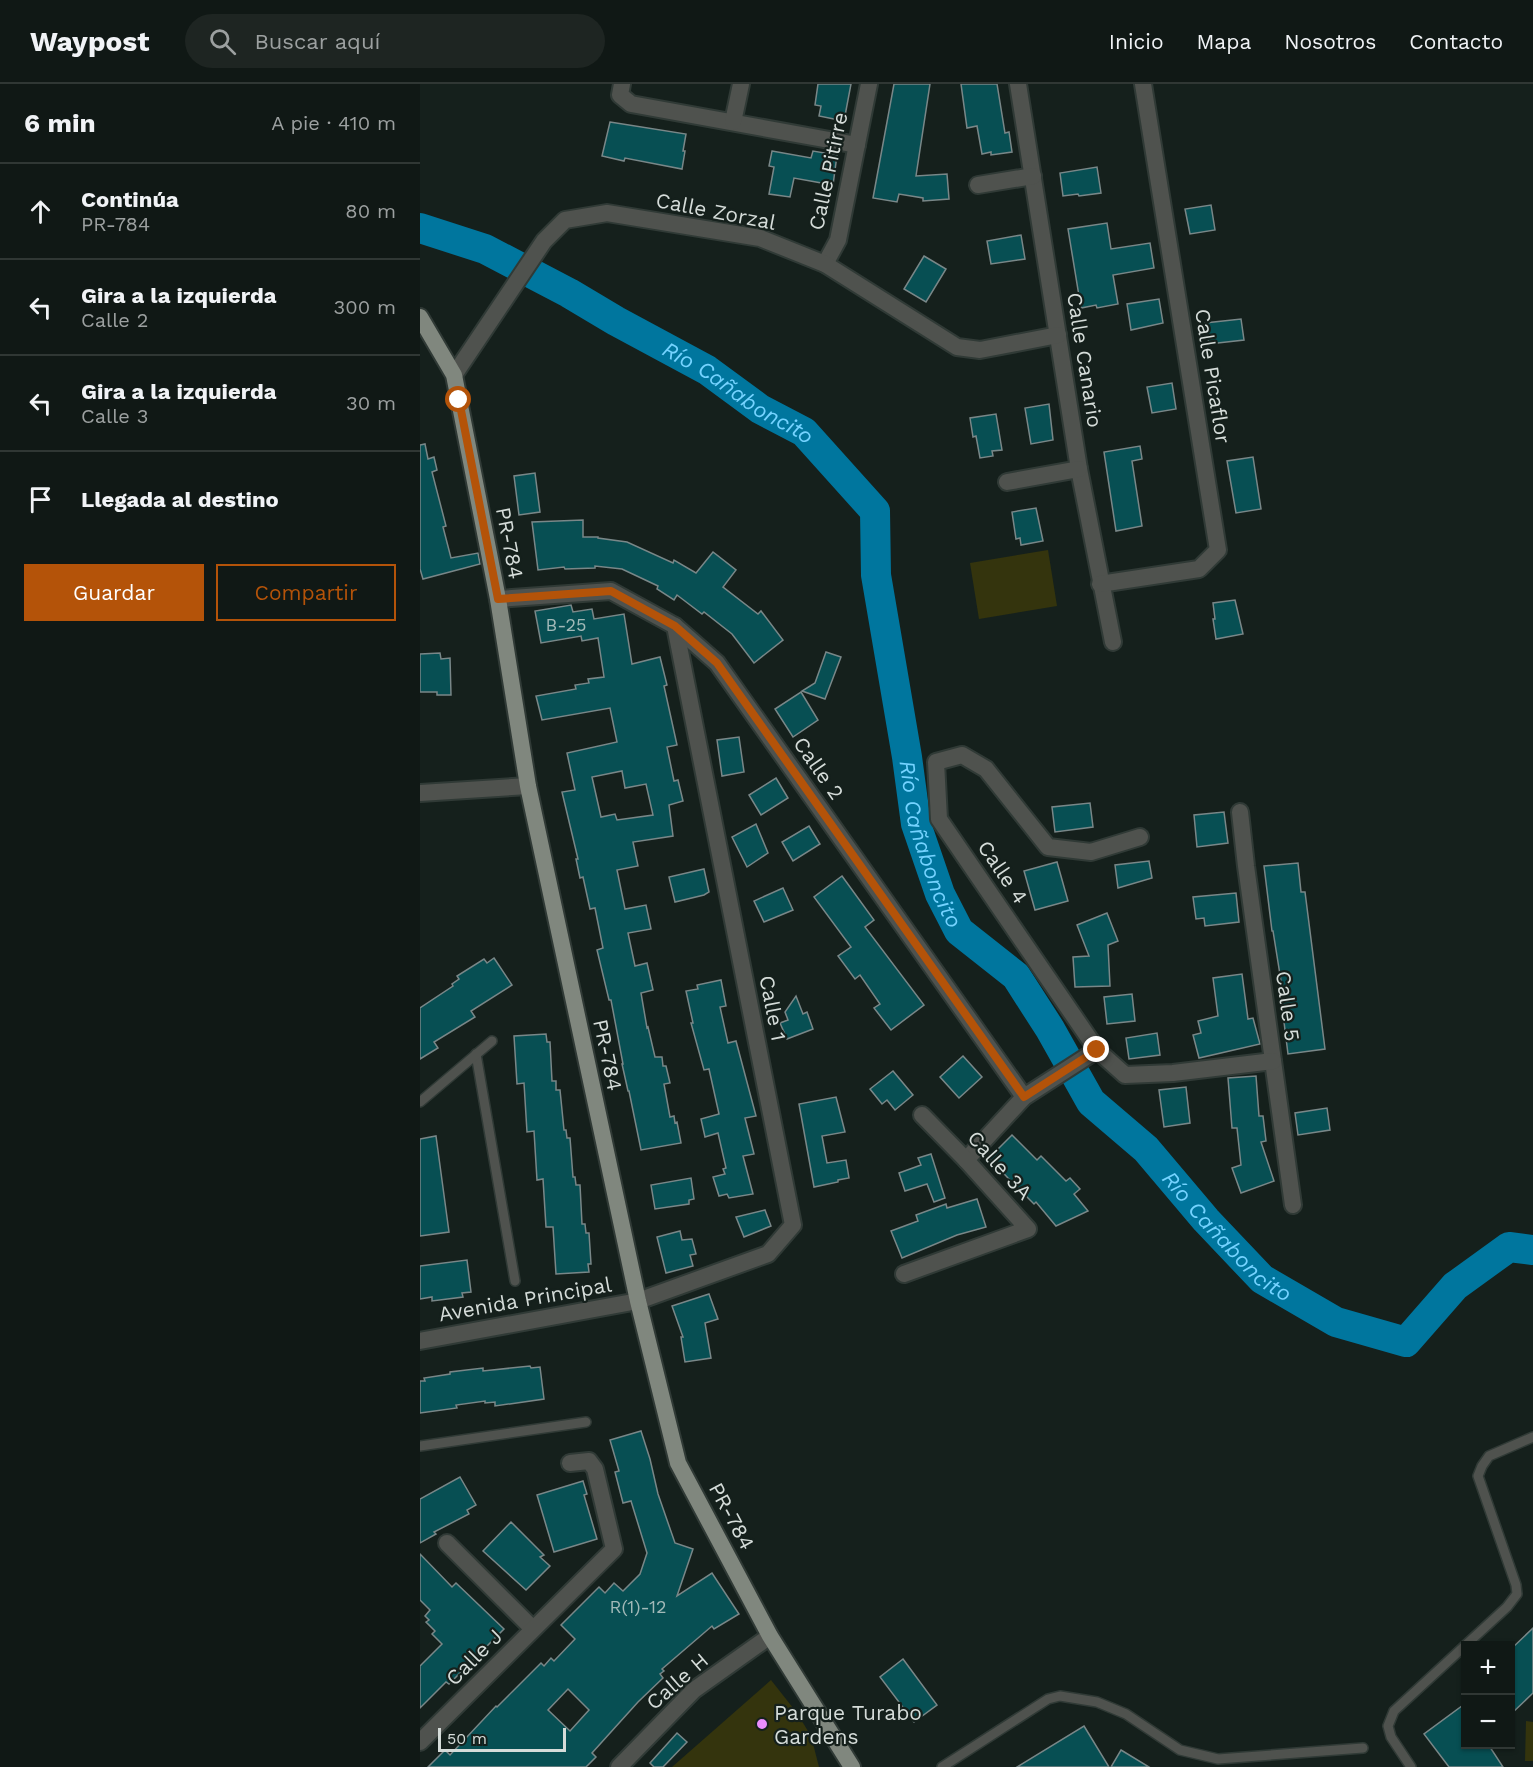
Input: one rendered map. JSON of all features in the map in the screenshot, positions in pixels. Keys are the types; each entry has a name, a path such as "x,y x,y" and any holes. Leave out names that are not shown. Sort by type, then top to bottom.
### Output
{"main road":[{"name":"PR-784","path":"420,317 454,375 498,599 528,786 638,1301 678,1463 770,1636 852,1767"}],"street":[{"path":"622,84 620,95 632,104 857,145"},
{"path":"734,122 741,84"},
{"name":"Calle Pitirre","path":"825,264 838,240 869,84"},
{"name":"Calle Canario","path":"1018,84 1079,469 1113,642"},
{"name":"Calle Picaflor","path":"1100,584 1199,569 1218,550 1143,84"},
{"path":"978,185 1033,176"},
{"name":"Calle Zorzal","path":"454,375 544,241 565,220 607,213 760,238 825,264 957,347 980,350 1058,335"},
{"path":"1007,482 1079,469"},
{"name":"Calle 2","path":"498,599 611,591 675,626 717,663 1024,1097"},
{"name":"Calle 1","path":"638,1301 768,1254 793,1225 675,626"},
{"name":"Calle 4","path":"1140,837 1091,852 1048,848 986,769 962,755 936,762 939,819 1097,1050 1125,1075 1173,1073 1273,1061"},
{"path":"420,794 528,786"},
{"name":"Calle 5","path":"1240,812 1293,1205"},
{"path":"966,1160 1024,1097 1097,1050"},
{"name":"Calle 3A","path":"904,1274 1028,1229 922,1115"},
{"name":"Avenida Principal","path":"420,1341 638,1301"},
{"name":"Calle J","path":"421,1739 614,1549 595,1469 589,1461 570,1463"},
{"path":"447,1543 533,1629"},
{"name":"Calle H","path":"619,1767 694,1690 770,1636"}],"lane":[{"path":"420,1102 492,1041"},
{"path":"476,1054 515,1281"},
{"path":"420,1446 586,1422"},
{"path":"1411,1767 1391,1737 1388,1726 1394,1712 1517,1594 1516,1585 1478,1476 1489,1456 1533,1437"},
{"path":"942,1767 1048,1699 1060,1696 1097,1702 1126,1714 1180,1750 1218,1759 1363,1748"}],"shaded area":[{"path":"1048,550 1057,606 979,619 970,563"},
{"name":"Parque Turabo Gardens","path":"771,1680 797,1713 811,1736 819,1767 672,1767"},
{"path":"1526,1721 1533,1722 1533,1761 1525,1761"}],"building":[{"path":"818,84 851,84 844,121 819,116 821,106 815,105"},
{"path":"894,84 930,84 916,176 947,174 949,199 923,201 923,198 899,194 897,202 873,198"},
{"path":"961,84 997,84 1005,133 1009,132 1012,152 982,154 977,126 967,128"},
{"path":"610,122 686,134 682,169 602,156"},
{"path":"772,151 811,158 813,151 837,155 833,185 794,178 790,197 769,194 774,167 769,166"},
{"path":"1097,167 1101,193 1063,196 1060,173"},
{"path":"1211,205 1215,230 1190,234 1185,209"},
{"path":"1107,223 1111,249 1150,243 1154,268 1113,275 1118,304 1081,308 1068,229"},
{"path":"1021,235 1025,259 991,264 987,241"},
{"path":"924,256 946,269 926,302 904,289"},
{"path":"1159,299 1163,323 1131,330 1127,304"},
{"path":"1241,319 1244,340 1209,344 1205,323"},
{"path":"1172,383 1176,409 1152,413 1147,387"},
{"path":"1049,404 1053,440 1031,444 1025,408"},
{"path":"996,414 1002,450 992,451 993,456 980,458 970,418"},
{"path":"425,444 428,459 434,457 437,470 432,472 446,526 443,527 451,558 478,553 480,564 423,579 420,569 420,445"},
{"path":"1140,446 1142,459 1132,461 1142,526 1116,531 1104,452"},
{"path":"1253,457 1261,509 1236,513 1227,461"},
{"path":"535,473 540,512 519,515 514,476"},
{"path":"1036,508 1043,541 1021,545 1020,538 1016,539 1012,512"},
{"path":"583,520 583,537 627,542 673,563 674,560 696,573 713,552 736,570 723,587 758,614 761,611 783,640 754,663 732,634 704,612 702,614 677,595 674,600 657,589 658,586 622,569 595,566 595,568 565,569 564,567 538,570 532,522"},
{"path":"1235,600 1243,634 1216,639 1213,603"},
{"path":"571,605 573,612 592,609 594,619 624,614 632,664 660,657 677,745 667,747 674,781 678,780 683,801 669,805 673,836 633,842 638,866 617,870 625,909 646,905 651,929 628,933 635,966 647,963 653,990 641,993 647,1028 655,1057 662,1057 663,1066 666,1066 670,1083 664,1084 670,1117 674,1116 675,1123 677,1122 681,1143 641,1150 611,1000 609,1000 597,950 603,948 595,908 590,909 583,877 580,878 576,859 578,859 562,792 575,790 567,753 617,742 610,708 542,720 536,696 576,689 575,685 589,683 588,679 604,677 598,638 582,641 581,636 541,643 535,611","holes":["622,771 625,788 646,784 653,815 617,820 615,814 601,817 592,777"]},
{"path":"826,652 841,657 825,699 802,691 815,683"},
{"path":"440,653 441,659 450,658 451,695 420,692 420,654"},
{"path":"801,692 818,720 793,737 775,709"},
{"path":"739,737 744,772 722,776 717,740"},
{"path":"776,778 788,798 761,815 749,795"},
{"path":"1090,803 1093,827 1055,832 1052,807"},
{"path":"1224,812 1228,843 1197,847 1194,815"},
{"path":"756,824 768,853 747,867 732,837"},
{"path":"809,826 820,844 793,861 782,842"},
{"path":"1149,861 1152,878 1118,888 1115,865"},
{"path":"1057,862 1068,901 1035,910 1024,871"},
{"path":"1298,863 1301,892 1305,892 1325,1049 1288,1054 1279,982 1281,981 1264,866"},
{"path":"704,869 709,892 675,902 669,877"},
{"path":"842,876 874,920 865,927 924,1005 891,1030 874,1008 880,1004 860,975 855,979 838,956 851,947 814,897"},
{"path":"783,888 793,910 764,922 754,901"},
{"path":"1236,893 1239,922 1205,926 1204,918 1196,919 1193,897"},
{"path":"1107,913 1118,941 1108,945 1110,986 1075,987 1073,957 1089,956 1077,925"},
{"path":"494,958 512,985 471,1011 475,1017 434,1042 438,1048 420,1059 420,1008 453,986 452,984 459,979 457,976 484,959 487,963"},
{"path":"1242,974 1248,1019 1253,1018 1260,1044 1199,1058 1193,1035 1201,1033 1198,1021 1218,1016 1213,978"},
{"path":"721,980 726,1006 720,1007 728,1043 736,1041 756,1116 745,1118 754,1154 743,1156 753,1194 729,1198 727,1194 719,1196 713,1177 725,1174 723,1169 726,1168 718,1133 705,1137 701,1119 719,1114 709,1069 704,1070 691,1023 693,1023 686,991 698,989 697,985"},
{"path":"1132,994 1135,1021 1107,1024 1104,997"},
{"path":"796,996 803,1014 807,1012 813,1029 787,1039 780,1023 788,1020 785,1012"},
{"path":"1157,1033 1160,1055 1129,1059 1126,1038"},
{"path":"546,1034 547,1042 550,1042 552,1081 556,1081 556,1090 560,1090 564,1130 566,1130 567,1138 570,1138 573,1177 575,1177 576,1185 580,1185 582,1224 585,1224 586,1233 589,1233 591,1264 588,1264 589,1272 556,1274 553,1227 546,1227 543,1179 537,1180 534,1131 527,1132 524,1083 517,1084 514,1036"},
{"path":"963,1056 982,1077 959,1098 940,1077"},
{"path":"893,1071 913,1095 895,1110 887,1100 882,1104 870,1089"},
{"path":"1256,1076 1259,1116 1263,1116 1266,1141 1261,1142 1274,1181 1241,1193 1232,1168 1241,1165 1237,1128 1232,1128 1228,1078"},
{"path":"1186,1087 1190,1123 1164,1127 1159,1090"},
{"path":"836,1097 845,1132 822,1136 827,1163 846,1160 849,1178 814,1187 799,1104"},
{"path":"1327,1108 1330,1130 1298,1135 1295,1113"},
{"path":"1012,1135 1037,1160 1041,1156 1066,1181 1070,1178 1080,1189 1074,1194 1088,1211 1056,1226 1036,1202 1034,1204 1008,1178 989,1158"},
{"path":"436,1136 449,1232 420,1236 420,1139"},
{"path":"931,1154 945,1198 934,1202 927,1184 905,1191 899,1173 921,1165 918,1158"},
{"path":"691,1178 694,1199 689,1200 689,1204 655,1209 651,1185"},
{"path":"977,1199 986,1227 957,1235 902,1258 891,1231 918,1221 916,1215 946,1204 947,1208"},
{"path":"765,1210 771,1226 744,1237 736,1217"},
{"path":"680,1231 682,1240 692,1239 696,1254 690,1255 693,1266 666,1273 657,1237"},
{"path":"467,1260 471,1292 462,1293 463,1297 432,1301 432,1297 420,1299 420,1266"},
{"path":"709,1294 718,1319 705,1323 711,1358 685,1362 681,1337 683,1337 672,1306"},
{"path":"530,1366 531,1368 540,1367 544,1399 495,1406 495,1402 485,1403 485,1401 456,1405 457,1408 420,1413 420,1381 425,1381 424,1378 483,1368 483,1371"},
{"path":"641,1431 658,1494 675,1543 693,1549 677,1596 712,1573 739,1614 714,1629 712,1626 662,1669 664,1671 660,1674 663,1678 592,1753 596,1757 586,1767 428,1767 445,1750 450,1755 541,1663 544,1666 551,1658 554,1661 575,1639 561,1625 599,1587 605,1593 614,1583 623,1591 640,1574 647,1553 631,1501 623,1503 615,1472 619,1471 610,1440","holes":["568,1689 589,1710 570,1731 548,1710"]},
{"path":"460,1477 476,1505 467,1510 469,1514 434,1532 436,1534 420,1543 420,1499"},
{"path":"583,1481 587,1494 584,1495 597,1539 554,1552 537,1495"},
{"path":"511,1522 544,1555 540,1557 550,1566 526,1590 483,1551"},
{"path":"420,1554 452,1587 456,1583 504,1629 449,1684 446,1682 420,1708 420,1666 442,1644 432,1634 435,1631 426,1622 429,1620 425,1616 430,1610 420,1600"},
{"path":"1533,1628 1533,1693 1515,1710 1515,1695 1515,1645"},
{"path":"903,1659 937,1705 914,1722 880,1677"},
{"path":"1461,1707 1461,1749 1491,1749 1503,1767 1449,1767 1424,1734"},
{"path":"1084,1726 1109,1767 1017,1767"},
{"path":"677,1733 687,1742 663,1767 654,1767 650,1763"},
{"path":"1121,1750 1149,1767 1111,1767"}],"waterway":[{"name":"Río Cañaboncito","path":"420,228 485,249 707,370 760,409 804,432 875,511 876,575 916,824 940,894 959,931 1016,976 1050,1029 1091,1102 1146,1149 1206,1220 1262,1279 1336,1322 1406,1342 1455,1286 1509,1247 1533,1250"}],"place":[{"name":"Parque Turabo Gardens","path":"762,1724"}],"route":[{"path":"459,400 498,599 611,591 675,626 717,663 1024,1097 1097,1050"}]}
